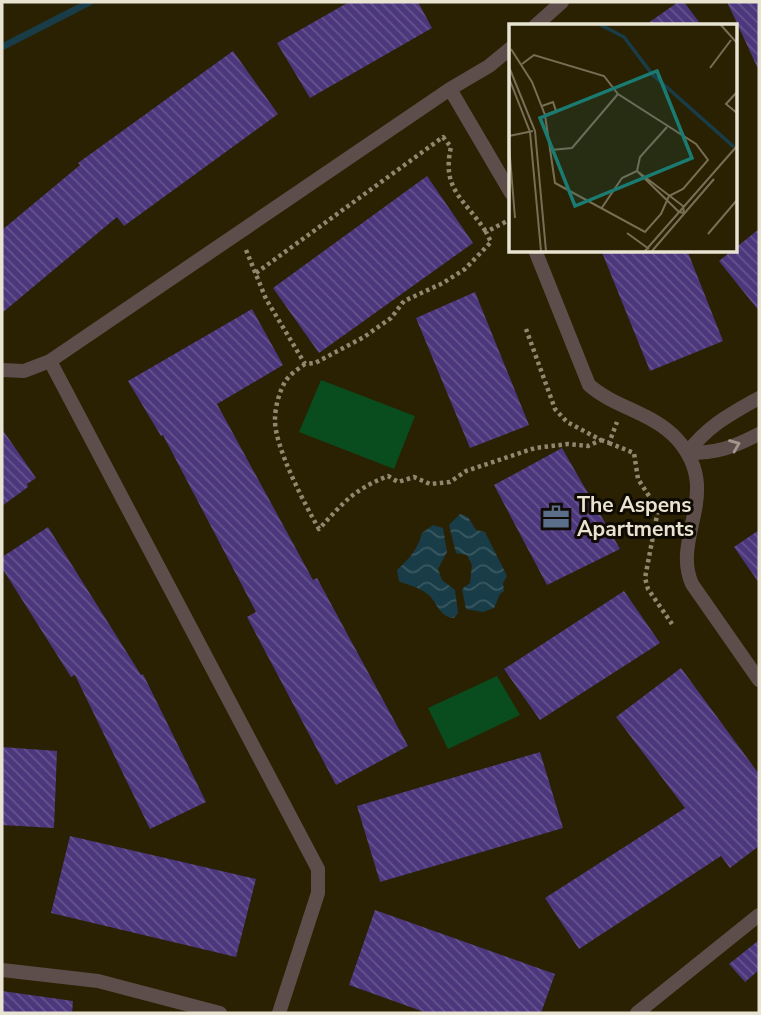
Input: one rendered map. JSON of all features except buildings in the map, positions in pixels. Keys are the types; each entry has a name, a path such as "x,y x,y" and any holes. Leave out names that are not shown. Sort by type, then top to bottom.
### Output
{"lane":[{"path":"537,24 562,2"},
{"path":"2,370 24,371 50,361 450,89 489,66 509,50"},
{"path":"450,89 509,190"},
{"path":"536,252 589,385 665,428 687,453 698,490 686,558 687,572 692,584 759,680"},
{"path":"50,361 318,869 318,893 279,1013"},
{"path":"687,453 717,421 759,398"},
{"path":"687,453 711,453 732,448 759,434"},
{"path":"637,1013 759,915"},
{"path":"2,971 98,981 220,1013"}],"path":[{"path":"256,273 443,137 451,147 447,167 450,183 491,242 465,269 443,283 404,301 391,318 364,337 315,363 305,364 286,380 280,392 275,419 284,454 305,505 319,529 350,495 361,487 388,476 398,482 414,477 430,484 450,482 466,471 535,448 568,444 588,446 601,440"},
{"path":"486,232 509,220"},
{"path":"239,233 266,299 305,364"},
{"path":"526,329 546,378 555,409 567,422 634,453 638,479 658,510 645,578 648,589 672,624"},
{"path":"609,443 624,405"}],"green space":[{"path":"321,380 415,416 394,469 299,432"},
{"path":"497,676 520,715 448,749 428,708"}],"water":[{"path":"460,514 468,517 476,530 485,532 507,576 503,583 504,591 494,608 483,612 466,609 462,589 470,583 472,565 467,555 456,553 449,525"},
{"path":"433,525 443,528 447,552 438,569 442,580 455,590 458,613 454,618 441,612 426,593 399,581 397,570 412,553 422,533"}],"waterway":[{"path":"2,47 90,2"}],"place":[{"name":"The Aspens Apartments","path":"556,517"}]}
